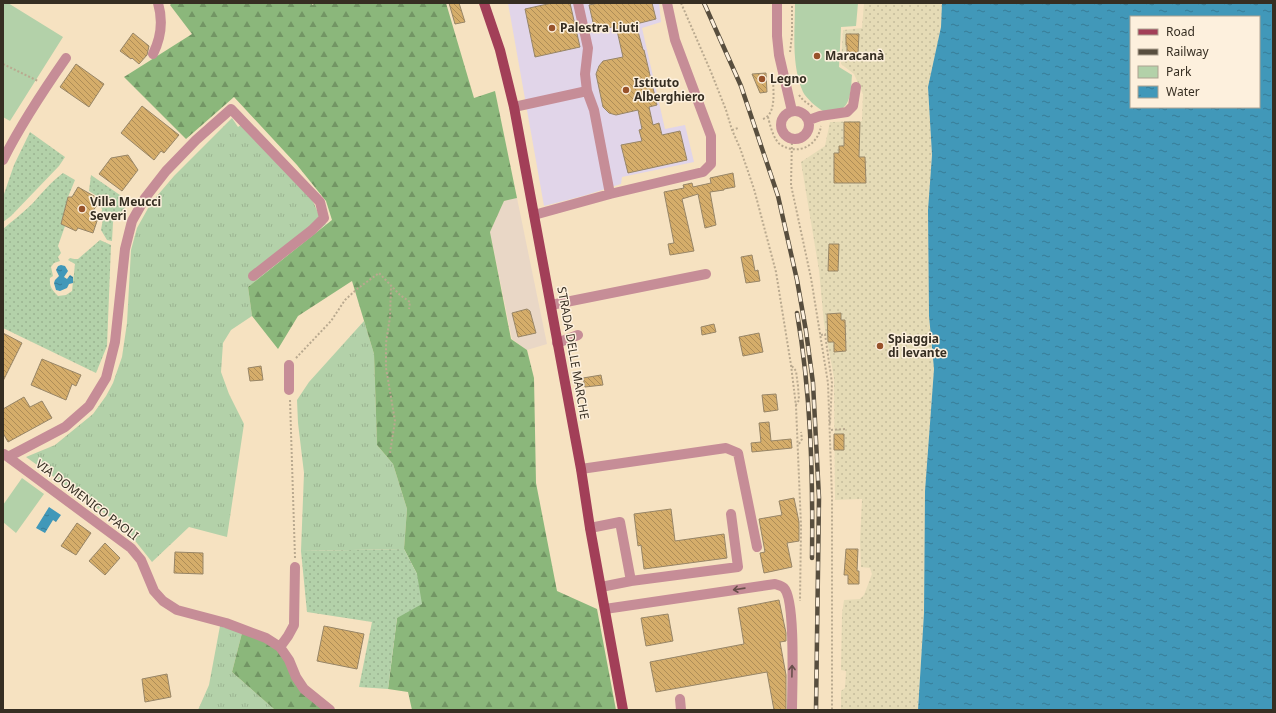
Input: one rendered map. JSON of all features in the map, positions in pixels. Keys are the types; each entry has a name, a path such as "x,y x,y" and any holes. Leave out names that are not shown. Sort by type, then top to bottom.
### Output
{"main road":[{"name":"STRADA DELLE MARCHE","path":"484,3 502,57 514,107 581,469 590,528 623,710"}],"street":[{"path":"153,54 161,31 158,3"},
{"path":"578,3 588,48 585,74 587,92 594,110 610,194"},
{"path":"534,215 610,194 703,172 711,164 710,136 676,40 667,3"},
{"path":"777,3 777,36 779,55 792,111"},
{"path":"3,160 14,137 66,58"},
{"path":"809,120 820,116 847,112 854,106 856,88"},
{"path":"514,107 587,92"},
{"path":"6,455 65,427 89,406 106,378 116,342 125,249 132,221 145,198 166,171 196,140 231,109 320,202 324,218 312,230 253,276"},
{"path":"797,110 802,112 809,120 809,128 804,136 796,139 792,144 784,134 780,125 784,115 797,110"},
{"path":"551,305 706,274"},
{"path":"557,343 578,336"},
{"path":"289,365 289,390"},
{"path":"581,469 726,448 738,453 757,547"},
{"name":"VIA DOMENICO PAOLI","path":"6,455 131,548 140,560 154,591 163,601 177,610 226,623 266,638 280,647 289,660 296,677 304,689 330,710"},
{"path":"601,587 631,581 738,567 731,514"},
{"path":"590,528 620,522 631,581"},
{"path":"280,647 294,625 295,567"},
{"path":"605,609 775,584 784,588 788,596 793,643 792,710"},
{"path":"680,699 682,710"}],"path":[{"path":"681,3 711,72 740,148 766,230 776,272 796,406 801,526 800,608"},
{"path":"790,53 792,35 792,3"},
{"path":"3,64 47,86"},
{"path":"763,119 768,117 776,139 780,145 792,144 801,149 816,140 820,134 822,125 820,116 814,108 803,100 798,89"},
{"path":"732,130 738,128"},
{"path":"792,144 791,185 811,278 828,383 832,497 832,710"},
{"path":"289,365 331,321 345,300 379,273 410,302 409,309"},
{"path":"390,453 395,421 386,368 386,343 390,317 391,285"},
{"path":"289,390 295,567"},
{"path":"831,430 846,429"},
{"path":"798,445 802,439 801,432"}],"shaded area":[{"path":"508,3 659,3 661,22 642,28 665,129 685,125 694,162 622,177 621,184 544,206"},
{"path":"517,198 547,344 527,350 512,339 490,232 504,201"}],"green space":[{"path":"3,3 8,3 63,37 10,121 3,117"},
{"path":"172,3 310,3 313,5 314,3 446,3 474,98 495,91 517,198 504,201 490,232 511,339 527,350 534,378 536,483 557,591 597,609 616,710 412,710 408,692 388,689 397,618 417,574 404,549 407,509 393,464 377,445 374,354 352,281 298,316 278,349 252,316 248,287 332,220 326,201 297,165 234,97 186,139 124,77 192,34 170,5"},
{"name":"Maracanà","path":"795,3 858,3 856,26 841,27 839,67 852,75 849,100 843,108 839,110 823,111 812,103 803,92 799,82 795,60"},
{"path":"232,118 238,127 242,124 311,197 320,217 326,224 248,287 252,316 231,330 223,343 221,372 229,394 244,424 227,537 189,527 152,562 125,528 26,457 55,445 93,414 106,396 113,383 122,357 127,323 131,250 137,228 151,203 174,176"},
{"path":"30,132 65,157 59,166 11,216 3,222 3,197 14,165"},
{"path":"63,173 75,180 68,197 61,224 65,226 58,246 61,253 58,257 60,261 54,263 51,267 53,276 50,278 50,283 54,292 58,296 66,295 72,291 75,264 68,260 70,258 78,259 100,240 111,245 107,346 96,373 3,328 3,229 29,207"},
{"path":"91,175 130,202 113,222 112,241 107,240 101,230 103,219 101,217 102,209 100,206 103,200 89,191"},
{"path":"364,321 374,354 377,445 393,464 407,509 404,549 301,551 304,473 297,400 309,382"},
{"path":"22,478 44,494 16,533 3,522 3,505"},
{"path":"404,549 417,574 422,604 397,618 388,689 359,687 372,622 307,612 301,551"},
{"path":"220,626 242,633 232,672 275,710 198,710 209,685"},
{"path":"242,633 267,642 282,654 326,710 275,710 232,672"}],"sand":[{"name":"Spiaggia di levante","path":"864,3 942,3 941,27 928,87 932,155 928,210 929,316 934,369 925,491 924,613 918,710 841,710 841,691 845,688 846,671 841,670 842,614 844,600 860,599 864,595 872,574 870,568 861,567 860,541 862,499 835,500 834,378 824,323 819,270 801,162 825,146 830,122 862,121 863,94 854,74 841,64 843,30 862,28"}],"water":[{"path":"942,3 1273,3 1273,710 918,710 924,613 925,491 934,369 929,316 928,210 932,155 928,87 941,27"},
{"path":"58,266 65,266 68,271 64,277 67,279 70,275 73,277 73,283 69,284 67,288 60,291 56,290 54,283 59,276 56,270"},
{"path":"49,507 61,515 56,522 53,520 45,533 36,528"}],"building":[{"path":"449,3 459,3 465,22 455,24"},
{"name":"Palestra Liuti","path":"552,3 570,3 580,47 535,57 525,9"},
{"name":"Istituto Alberghiero","path":"599,3 652,3 656,19 636,24 644,50 657,105 649,107 653,125 659,123 662,135 680,131 687,160 628,173 621,145 642,141 639,130 642,129 638,110 616,115 609,113 603,107 596,74 599,66 603,61 623,57 616,26 595,31 589,5"},
{"path":"133,33 149,46 147,55 139,64 120,51"},
{"path":"846,34 859,34 858,53 847,52"},
{"path":"76,64 104,84 89,107 60,87"},
{"path":"766,73 767,92 760,93 752,74"},
{"path":"142,106 179,135 164,153 161,151 154,160 121,133"},
{"path":"844,122 860,122 859,157 865,157 866,183 834,183 834,153 839,153 839,146 844,146"},
{"path":"128,155 138,170 122,191 99,174 111,158"},
{"path":"733,173 735,187 710,192 716,225 705,228 698,194 682,199 694,251 670,255 668,244 674,243 664,192 684,188 683,185 692,183 693,187 711,183 710,178"},
{"name":"Villa Meucci Severi","path":"78,187 101,200 92,212 99,215 93,233 78,228 76,231 61,224 68,197 72,197"},
{"path":"829,244 839,244 838,271 828,271"},
{"path":"752,255 755,271 758,270 760,281 746,283 741,257"},
{"path":"527,309 530,311 536,333 518,337 512,313"},
{"path":"841,313 841,320 845,320 846,351 834,352 834,342 828,342 827,314"},
{"path":"714,324 716,332 702,335 701,327"},
{"path":"3,333 22,343 3,381"},
{"path":"759,333 763,352 743,356 739,337"},
{"path":"42,359 81,375 76,386 72,384 66,400 31,385"},
{"path":"261,366 263,380 250,381 248,368"},
{"path":"601,375 603,385 585,387 583,378"},
{"path":"776,394 778,410 764,412 762,395"},
{"path":"24,397 30,407 42,401 52,418 8,442 3,433 3,409"},
{"path":"769,422 771,441 791,439 792,448 752,452 751,443 761,442 759,423"},
{"path":"834,434 844,434 844,450 834,450"},
{"path":"794,498 799,522 799,541 787,543 792,567 764,573 760,553 765,552 759,519 782,515 779,501"},
{"path":"671,509 675,541 724,534 727,558 644,569 641,545 638,546 634,514"},
{"path":"77,523 91,533 76,555 61,546"},
{"path":"105,543 120,558 105,575 89,561"},
{"path":"846,549 858,549 857,571 859,571 859,584 848,584 848,575 844,575"},
{"path":"175,552 203,553 203,574 174,573"},
{"path":"779,600 786,633 786,641 780,642 786,675 786,710 774,710 767,672 656,692 650,662 744,644 738,608"},
{"path":"668,614 673,641 646,646 641,618"},
{"path":"324,626 364,634 357,669 317,661"},
{"path":"167,674 171,697 145,702 142,679"}],"railway":[{"path":"704,3 741,86 778,196 797,280 806,331 813,383 819,498 816,710"},
{"path":"797,313 802,343 810,435 812,558"}],"place":[{"name":"Palestra Liuti","path":"552,28"},
{"name":"Maracanà","path":"817,56"},
{"name":"Legno","path":"762,79"},
{"name":"Istituto Alberghiero","path":"626,90"},
{"name":"Villa Meucci Severi","path":"82,209"},
{"name":"Spiaggia di levante","path":"880,346"}]}
